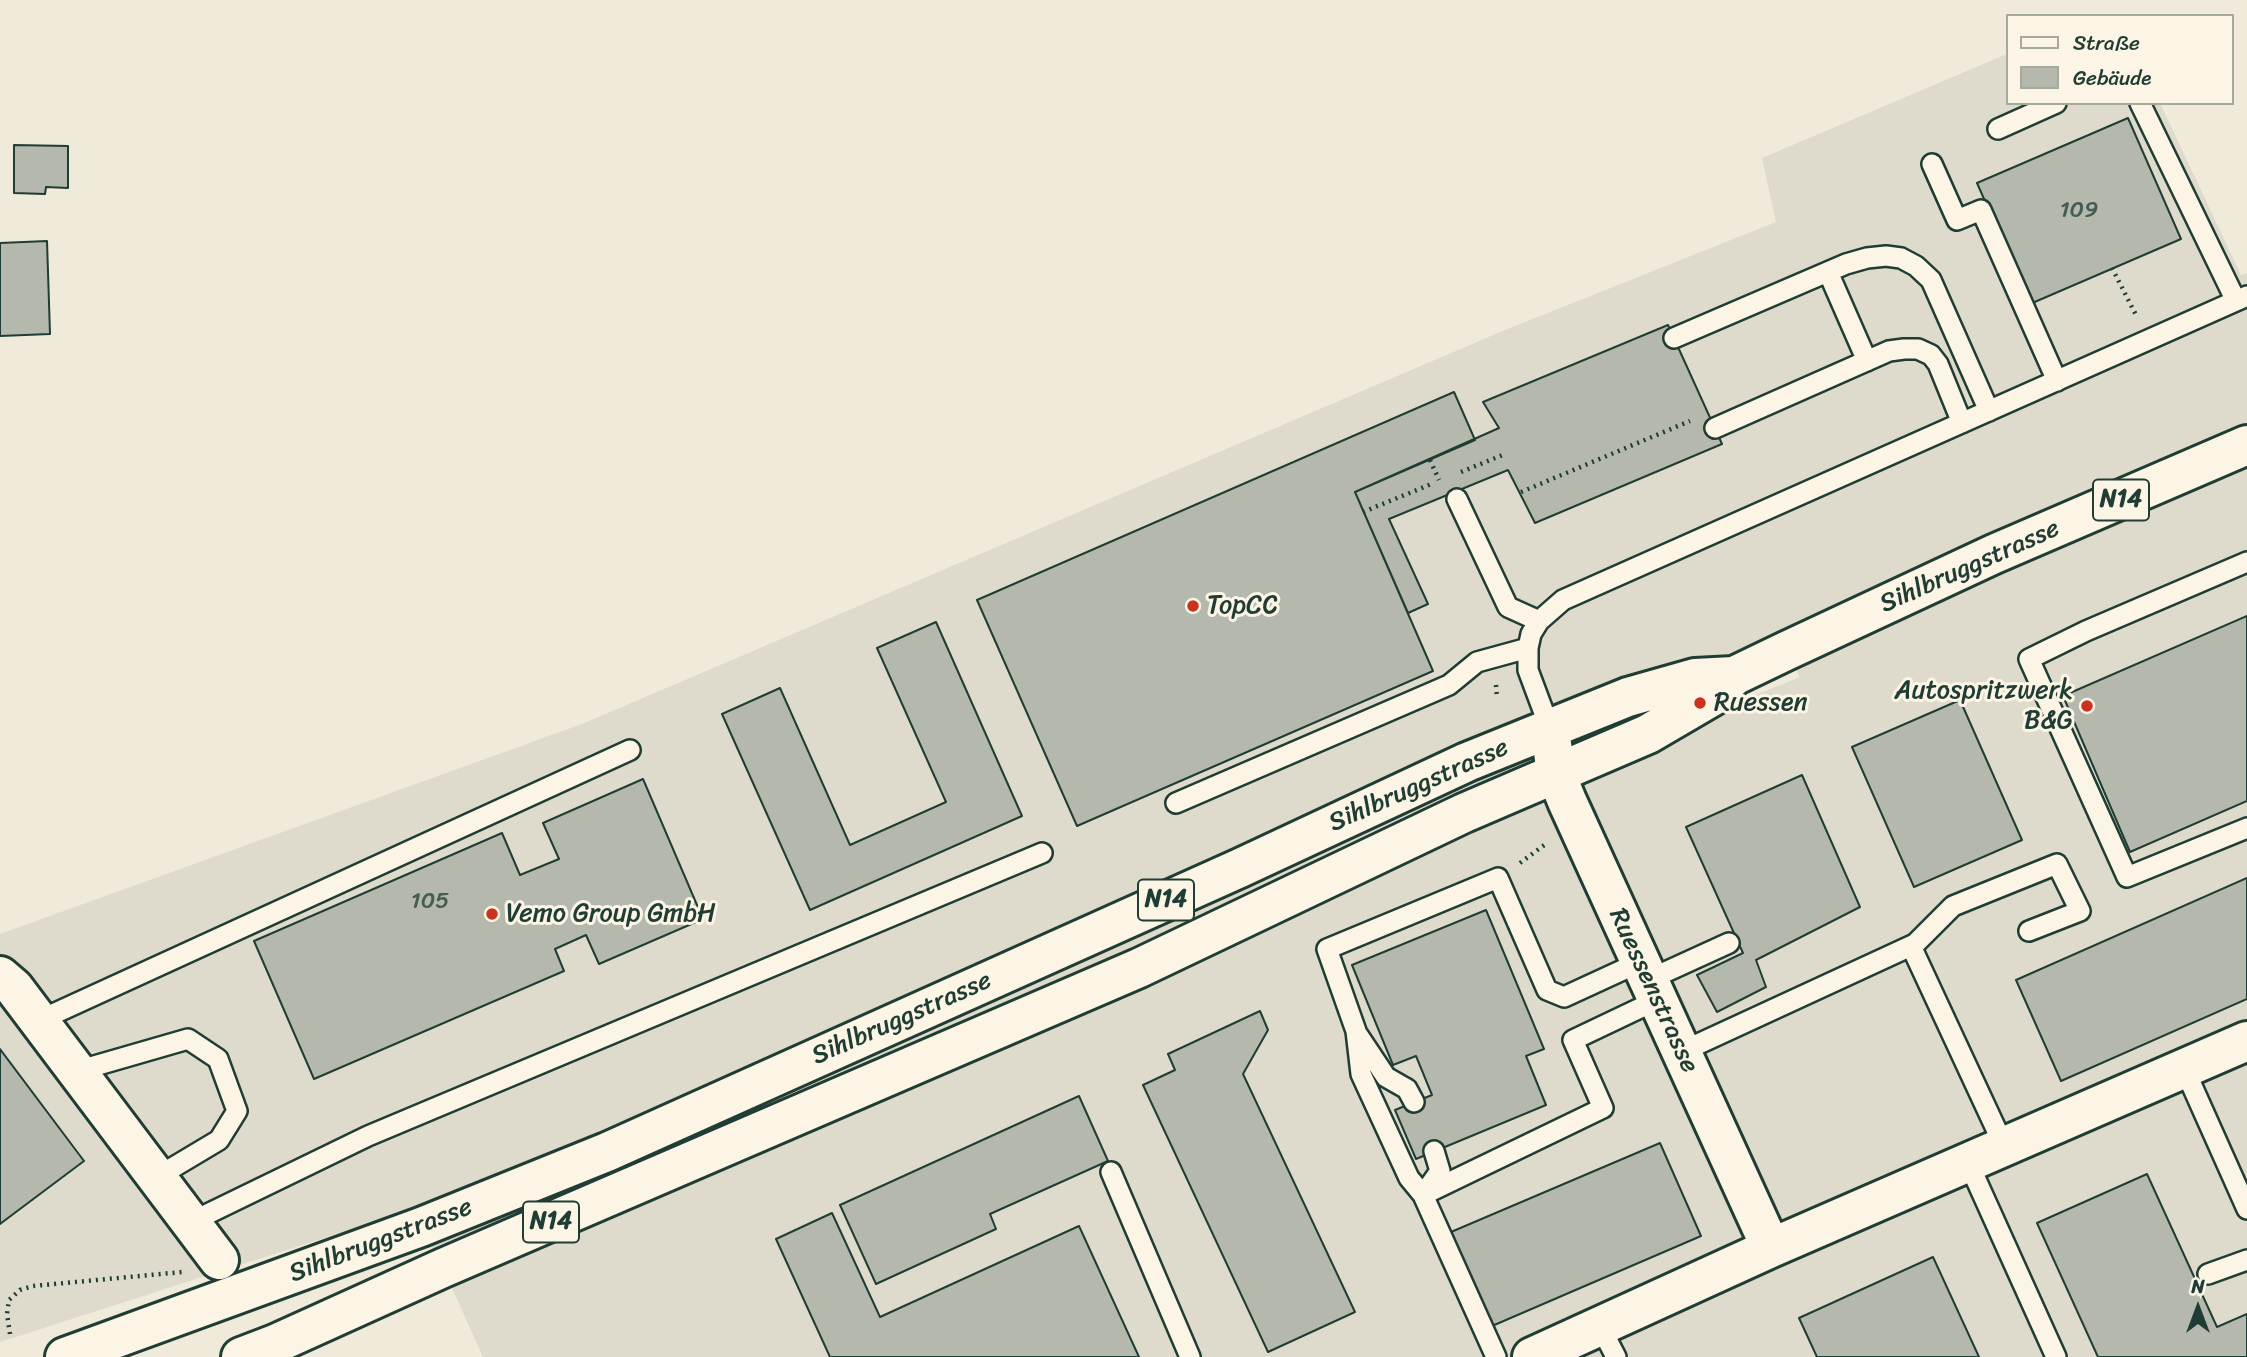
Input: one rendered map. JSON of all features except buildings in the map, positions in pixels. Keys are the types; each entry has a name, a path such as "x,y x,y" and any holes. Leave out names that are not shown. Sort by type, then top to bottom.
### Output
{"main road":[{"name":"Sihlbruggstrasse","path":"241,1357 1139,968 1452,818 1648,734 1713,695 1734,677 1994,554 2247,445"},
{"name":"Sihlbruggstrasse","path":"65,1357 422,1227 607,1152 1240,868 1467,762 1628,697 1695,678 1734,677"},
{"name":"Ruessenstrasse","path":"1550,729 1556,774 1771,1248"},
{"path":"0,976 14,988 219,1259"},
{"path":"1532,1357 1608,1341 1771,1248 2247,1041"}],"lane":[{"path":"1998,129 2052,105"},
{"path":"1550,729 1528,670 1528,648 1531,634 1539,621 1563,600 2241,299 2141,105"},
{"path":"1931,164 1957,220 1982,209 2057,381"},
{"path":"1674,338 1867,258 1901,258 1916,266 1931,280 1989,411"},
{"path":"1828,272 1867,361"},
{"path":"1715,428 1889,351 1904,349 1918,349 1931,355 1938,364 1962,423"},
{"path":"1457,499 1508,607 1539,621"},
{"path":"2247,562 2086,631 2029,659 2127,877 2247,828"},
{"path":"1176,803 1449,685 1477,662 1528,648"},
{"path":"38,1021 630,750"},
{"path":"191,1222 368,1136 1042,853"},
{"path":"1681,1052 1911,946 1953,906 2057,864 2080,911 2029,931"},
{"path":"1496,1357 1423,1195 1409,1178 1361,1074 1356,1031 1327,949 1498,878 1547,990 1564,997 1648,981"},
{"path":"1423,1195 1603,1108 1573,1040 1648,981 1729,943"},
{"path":"1911,946 2004,1146"},
{"path":"1356,1031 1386,1077 1407,1089 1414,1102"},
{"path":"76,1071 188,1039 218,1059 237,1111 219,1140 157,1177"},
{"path":"2183,1068 2247,1209"},
{"path":"1423,1195 1440,1171 1434,1151"},
{"path":"1968,1162 2056,1357"},
{"path":"1111,1172 1190,1357"},
{"path":"2208,1274 2247,1260"}],"path":[{"path":"2112,268 2148,340"},
{"path":"1521,492 1696,418"},
{"path":"1430,460 1440,481"},
{"path":"1495,656 1497,698"},
{"path":"10,1334 7,1314 9,1300 20,1290 33,1286 181,1272 219,1259"}],"shaded area":[{"path":"2006,54 2006,105 2161,105 2241,275 2247,273 2247,1357 483,1357 443,1268 411,1210 0,1342 0,934 582,724 1505,330 1776,222 1762,158","holes":["1786,651 1800,677 1511,794"]}],"place":[{"name":"TopCC","path":"1193,606"},
{"name":"Ruessen","path":"1700,703"},
{"name":"Autospritzwerk B&G","path":"2087,706"},
{"name":"Vemo Group GmbH","path":"492,914"}]}
